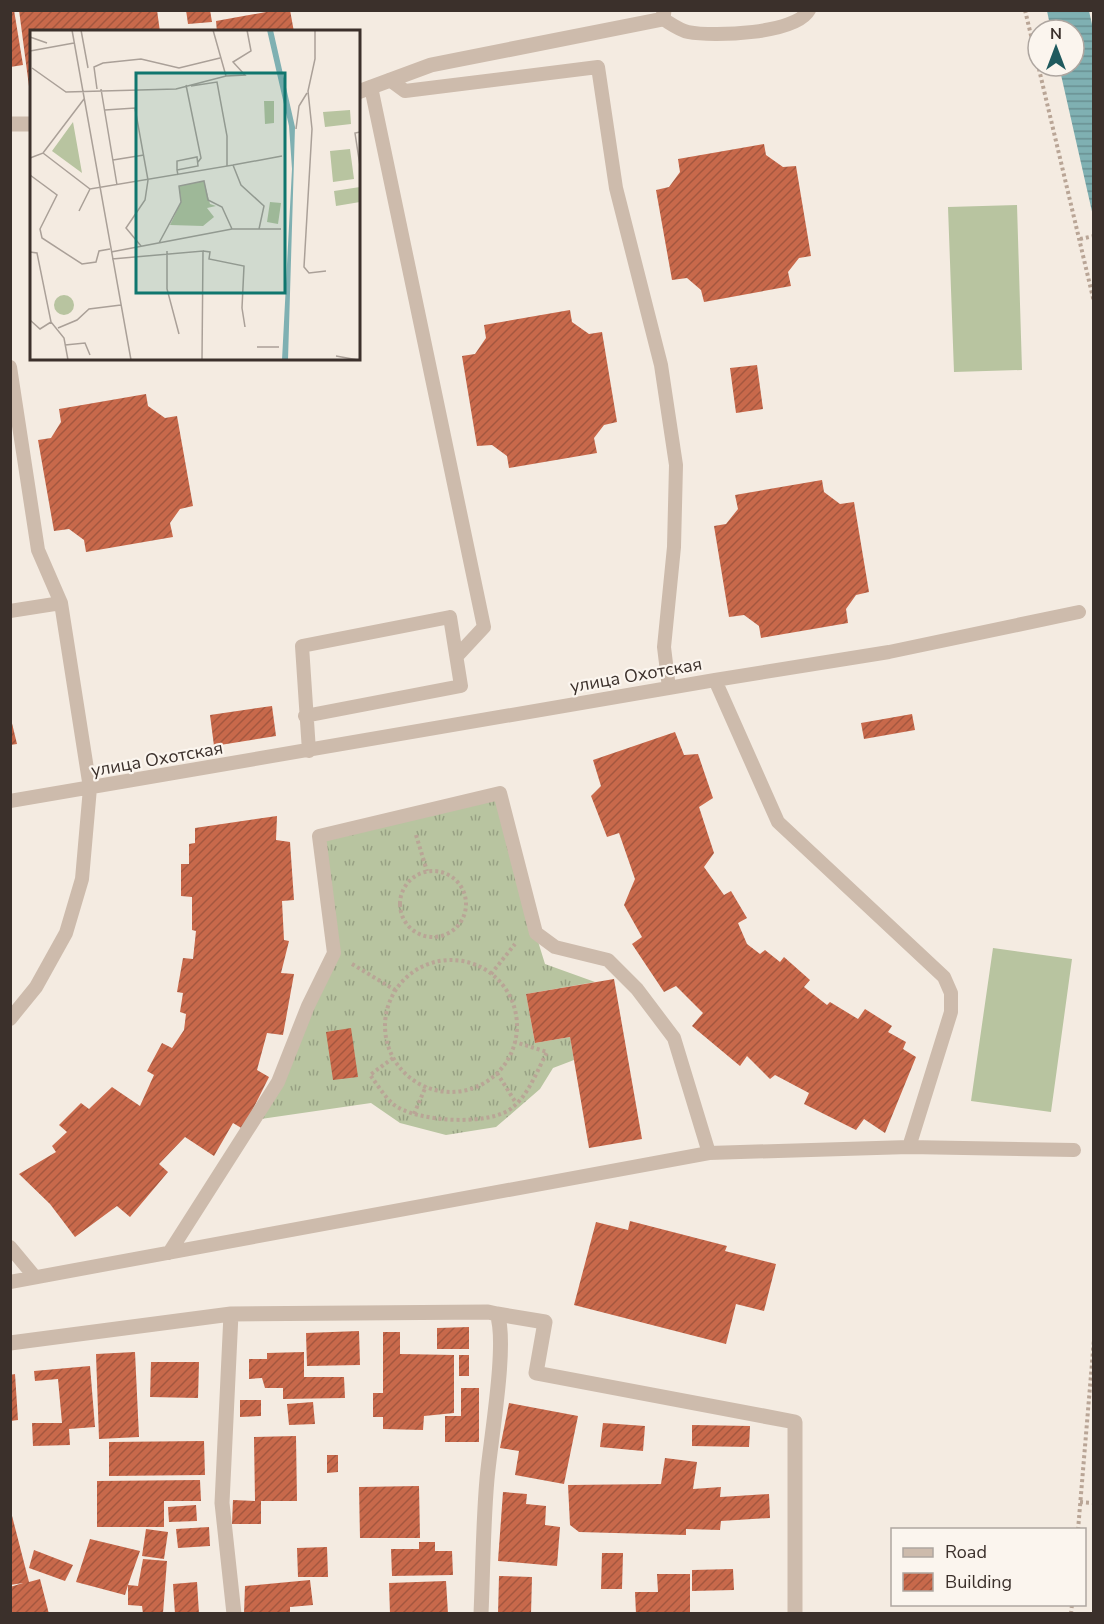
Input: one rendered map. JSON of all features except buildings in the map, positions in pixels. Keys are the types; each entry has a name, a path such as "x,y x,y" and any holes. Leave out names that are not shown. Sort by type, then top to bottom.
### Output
{"street":[{"path":"365,89 431,65 663,15"},
{"path":"10,124 30,124"},
{"path":"10,1343 231,1314 488,1312 545,1322 536,1373 795,1422 795,1614"},
{"path":"231,1314 222,1503 234,1614"},
{"path":"481,1614 487,1481 500,1354 501,1324 497,1314"}],"lane":[{"path":"663,15 686,32 743,34 793,23 806,16 809,10"},
{"path":"390,80 405,91 598,67 616,189 661,365 676,465 674,547 664,647 669,688"},
{"path":"365,89 484,627 457,656"},
{"path":"10,367 38,550 61,603 90,789 82,879 66,933 36,987 10,1019"},
{"path":"10,611 61,603"},
{"path":"715,680 889,652 1078,612"},
{"path":"305,716 461,686 450,617 302,646 305,716 309,751"},
{"name":"улица Охотская","path":"10,801 715,680 778,822 944,977 951,993 951,1012 909,1147"},
{"path":"169,1252 278,1082 308,1006 334,952 319,836 500,793 536,933 555,947 608,960 637,989 674,1038 709,1153"},
{"path":"10,1282 709,1153 909,1147 1074,1150"},
{"path":"10,1247 34,1277"}],"path":[{"path":"1024,10 1094,302"},
{"path":"1080,239 1094,236"},
{"path":"410,813 427,871"},
{"path":"427,871 447,874 456,880 465,899 462,920 447,934 436,937 425,936 406,924 399,903 407,882 427,871"},
{"path":"491,974 532,922"},
{"path":"334,952 395,990"},
{"path":"448,960 471,963 491,974 507,990 515,1011 517,1033 511,1055 498,1073 479,1086 457,1092 436,1091 416,1083 400,1069 385,1030 387,1009 395,990 409,975 428,964 448,960"},
{"path":"394,1058 370,1075 393,1104 414,1114 451,1120 479,1119 513,1108 532,1082 547,1052 514,1042"},
{"path":"498,1073 516,1103"},
{"path":"414,1114 426,1086"},
{"path":"1078,1528 1094,1339"},
{"path":"1080,1502 1094,1503"}],"green space":[{"path":"1017,205 1022,370 954,372 948,207"},
{"path":"500,793 532,922 545,964 595,982 526,994 535,1043 570,1037 574,1060 553,1068 540,1089 496,1127 446,1135 400,1123 371,1103 254,1120 334,953 319,836"},
{"path":"993,948 1072,959 1051,1112 971,1101"}],"water":[{"path":"1047,11 1089,11 1094,33 1093,216 1062,78 1086,78 1086,18 1048,18"}]}
